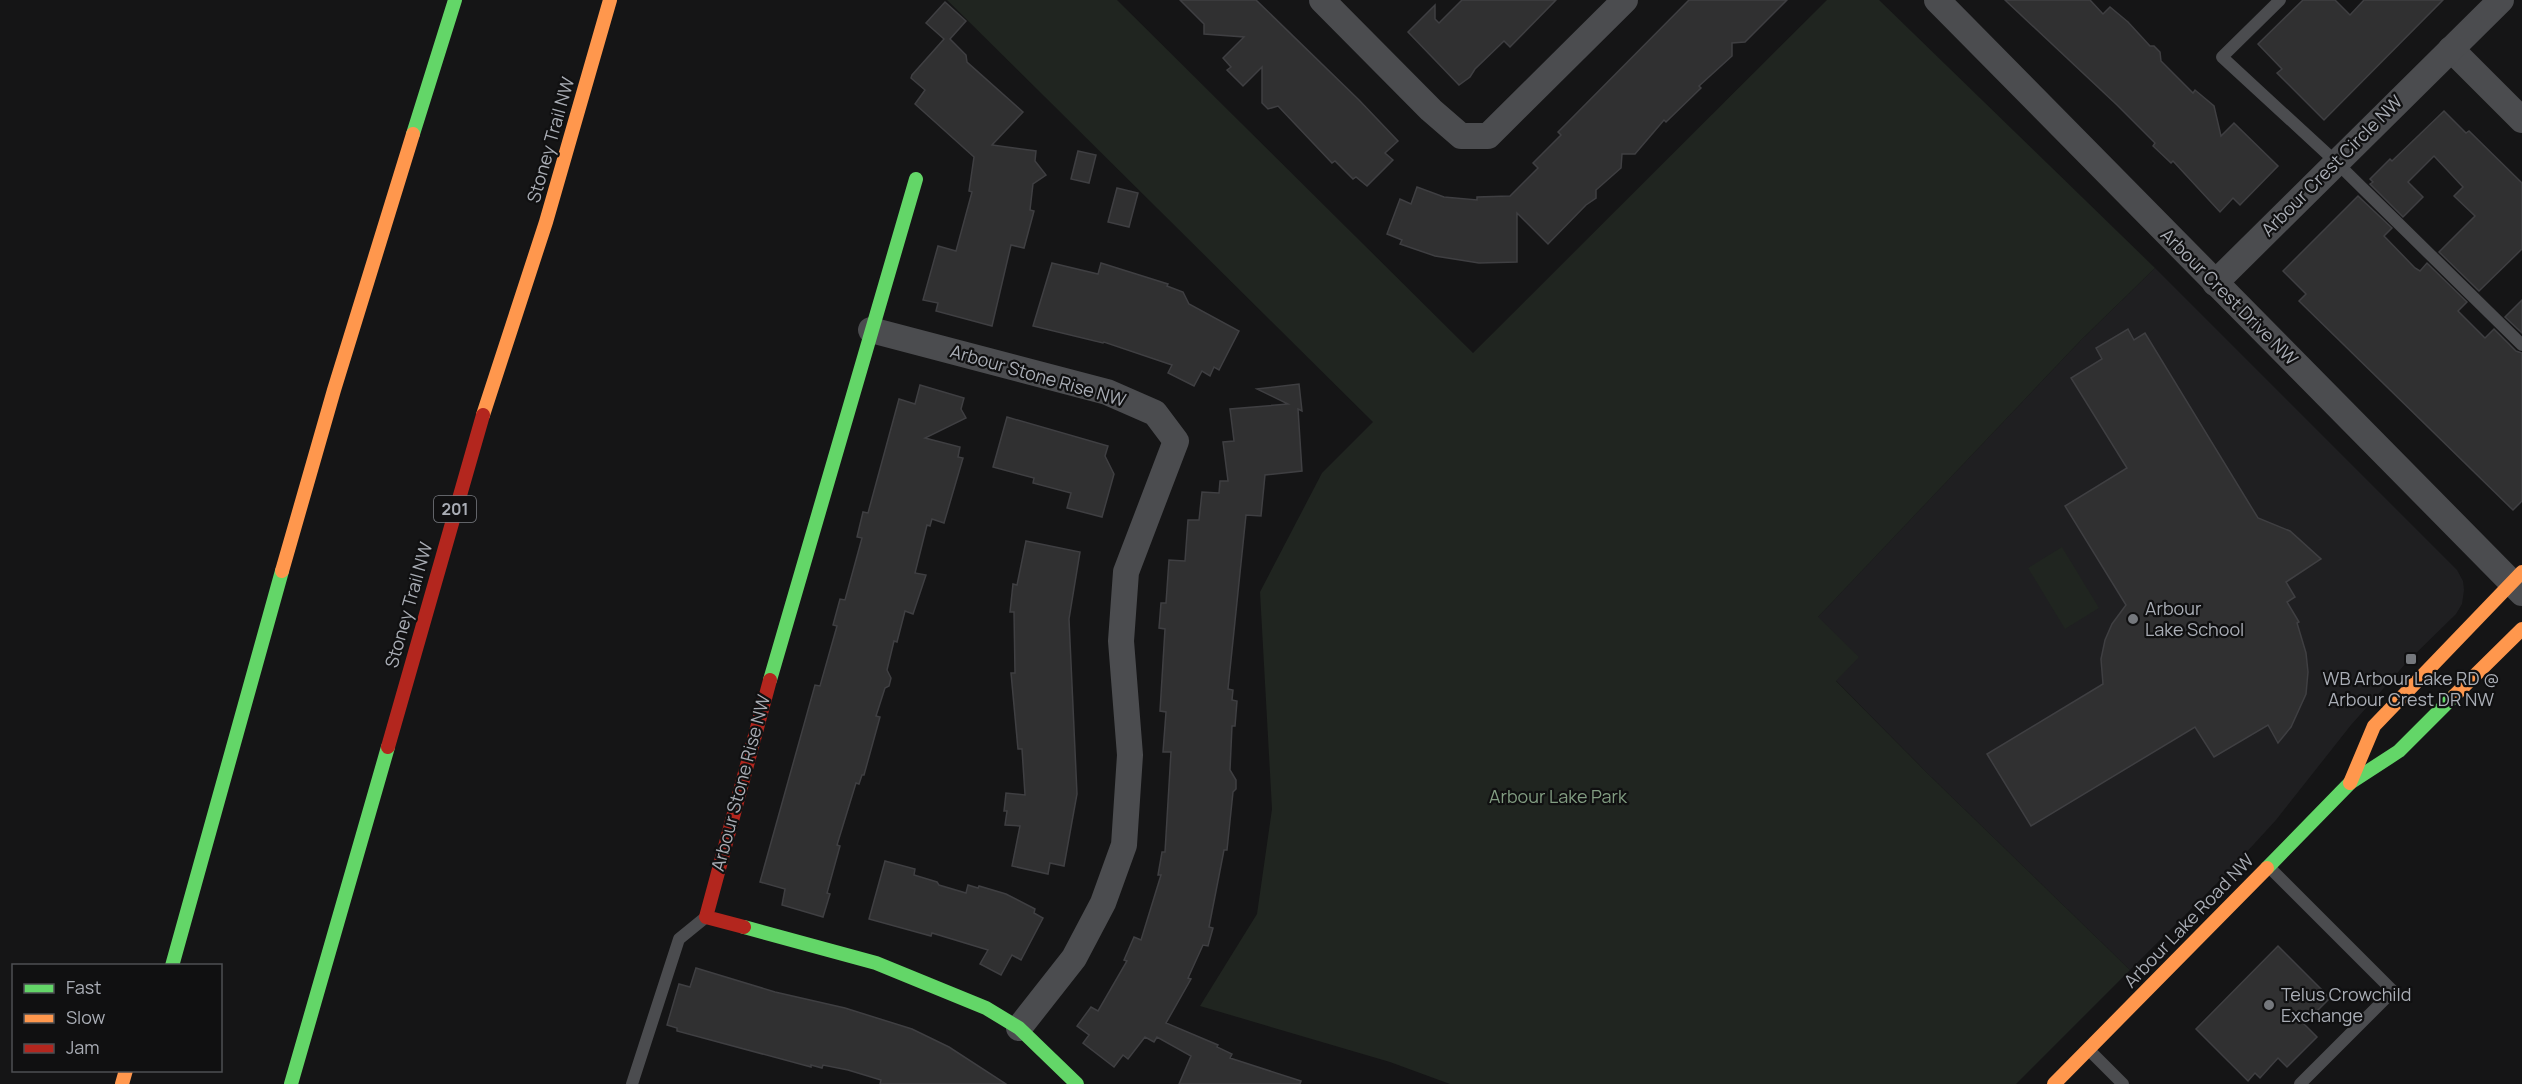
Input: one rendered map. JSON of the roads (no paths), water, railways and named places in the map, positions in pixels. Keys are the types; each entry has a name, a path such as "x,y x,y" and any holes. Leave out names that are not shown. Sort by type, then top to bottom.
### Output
{"main road":[{"path":"173,964 334,390 455,0"},
{"name":"Stoney Trail NW","path":"291,1084 479,428 546,222 610,0"},
{"name":"Arbour Stone Rise NW","path":"706,917 782,633 916,179"},
{"name":"Arbour Lake Road NW","path":"2350,783 2374,726 2519,582"},
{"name":"Arbour Lake Road NW","path":"2054,1084 2350,783 2398,751 2522,629"},
{"path":"706,917 876,963 986,1008 1019,1028 1077,1084"},
{"path":"166,964 181,934"},
{"path":"309,1022 313,1063"}],"street":[{"path":"1322,0 1431,110 1461,136 1488,136 1625,0"},
{"name":"Arbour Crest Drive NW","path":"1937,0 2215,283 2519,582"},
{"name":"Arbour Crest Circle NW","path":"2215,283 2501,0"},
{"path":"2451,49 2522,120"},
{"name":"Arbour Stone Rise NW","path":"871,330 1107,392 1155,413 1176,441 1126,572 1121,641 1130,755 1124,845 1103,903 1074,958 1019,1028"}],"lane":[{"path":"2280,0 2222,57 2336,162 2522,345"},
{"path":"2269,866 2394,991 2300,1084"},
{"path":"632,1084 678,939 706,917"},
{"path":"2088,1049 2123,1084"}],"place":[{"name":"Arbour Lake School","path":"2133,619"},
{"name":"WB Arbour Lake RD @ Arbour Crest DR NW","path":"2411,659"},
{"name":"Telus Crowchild Exchange","path":"2269,1005"}],"park label":[{"name":"Arbour Lake Park","path":"1558,797"}]}
